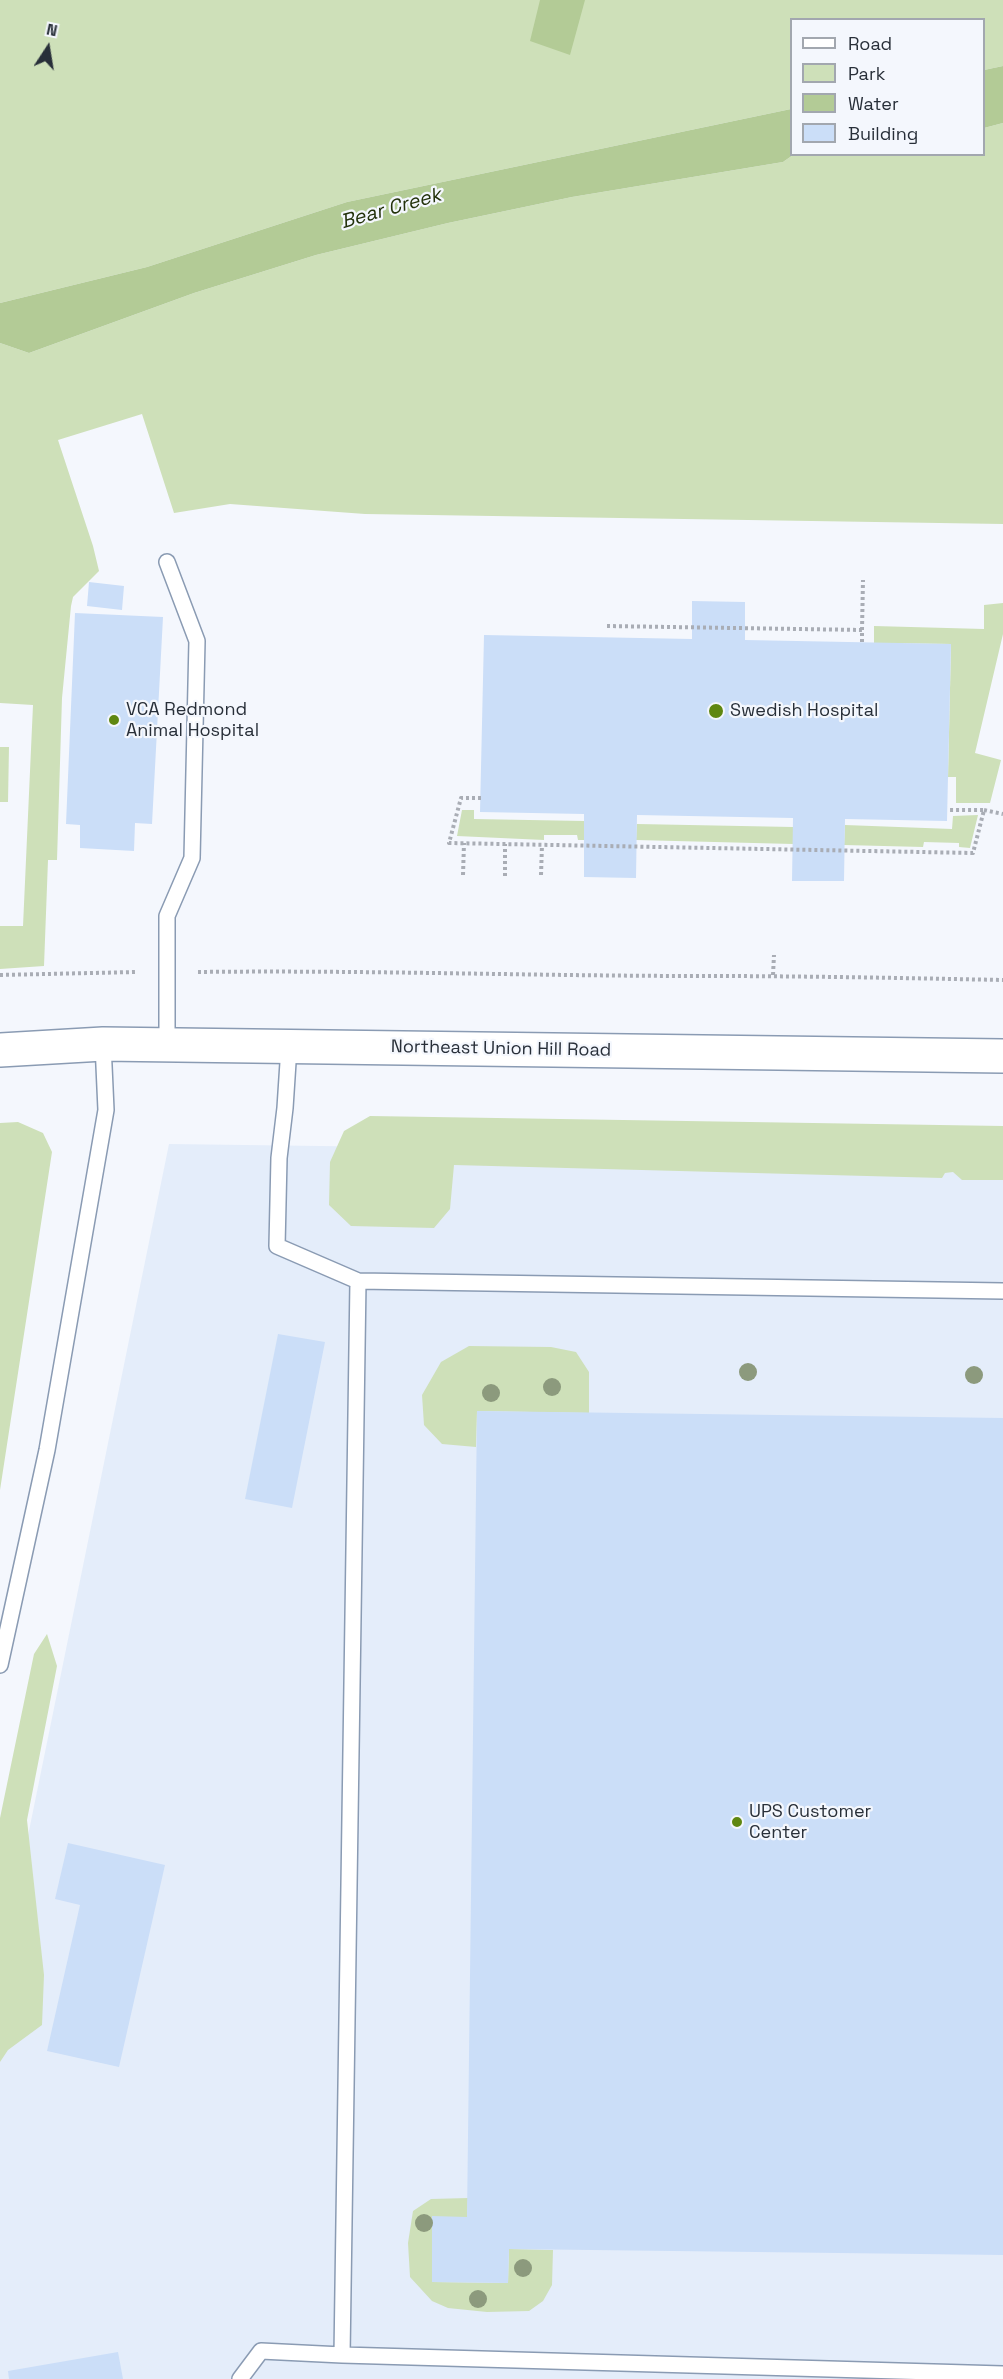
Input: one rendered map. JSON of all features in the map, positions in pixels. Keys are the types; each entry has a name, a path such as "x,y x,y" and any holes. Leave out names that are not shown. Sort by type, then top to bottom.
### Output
{"main road":[{"name":"Northeast Union Hill Road","path":"0,1050 103,1044 1003,1056"}],"lane":[{"path":"167,562 197,641 192,858 167,916 167,1045"},
{"path":"0,1665 47,1450 106,1110 103,1044"},
{"path":"289,1047 279,1158 277,1246 358,1281 1003,1291"},
{"path":"342,2355 358,1281"},
{"path":"240,2379 261,2350 342,2355 1003,2374"}],"path":[{"path":"862,643 863,580"},
{"path":"607,626 862,630"},
{"path":"481,798 461,798 449,843 973,853 984,810"},
{"path":"948,810 984,810 1003,814"},
{"path":"463,875 464,843"},
{"path":"505,844 505,876"},
{"path":"541,875 542,845"},
{"path":"773,975 774,955"},
{"path":"198,972 355,970 1003,980"},
{"path":"0,975 137,972"}],"shaded area":[{"path":"169,1144 1003,1155 1003,2379 0,2379 0,1973"}],"green space":[{"path":"0,0 1003,0 1003,66 985,70 985,18 790,18 790,109 347,202 147,267 0,303"},
{"path":"1003,123 1003,524 365,514 230,504 174,513 142,414 58,440 99,571 73,597 71,606 62,698 57,860 48,860 44,966 0,969 0,926 23,926 33,705 0,703 0,343 29,353 194,293 316,255 448,223 572,197 783,162 792,156 985,156 985,128"},
{"path":"1003,603 1003,634 975,753 1001,760 990,803 956,803 956,777 948,777 951,644 874,643 874,626 984,629 984,605"},
{"path":"0,747 9,747 8,802 0,802"},
{"path":"462,810 474,810 474,819 584,821 584,840 578,840 577,835 544,835 544,840 457,836"},
{"path":"978,815 970,848 959,847 959,843 924,842 923,847 844,845 845,825 952,829 953,816"},
{"path":"637,824 793,827 793,844 636,840"},
{"path":"370,1116 1003,1126 1003,1180 962,1180 953,1172 945,1173 942,1178 454,1165 450,1209 434,1228 351,1226 329,1205 330,1162 344,1131"},
{"path":"18,1122 43,1133 52,1152 0,1490 0,1123"},
{"path":"469,1346 551,1347 576,1352 589,1372 589,1413 477,1411 476,1447 442,1444 424,1425 422,1395 441,1362"},
{"path":"47,1634 57,1666 27,1820 44,1975 42,2025 8,2050 0,2062 0,1818 34,1654"},
{"path":"468,2198 467,2217 433,2217 432,2282 508,2283 509,2249 553,2250 552,2285 543,2301 529,2311 487,2312 448,2308 432,2301 410,2277 408,2243 413,2211 431,2199"}],"water":[{"path":"540,0 585,0 570,55 530,41"},
{"path":"1003,66 1003,123 985,128 985,70"},
{"name":"Bear Creek","path":"790,109 792,156 783,162 572,197 448,223 316,255 194,293 29,353 0,343 0,303 147,267 347,202"}],"building":[{"path":"89,582 124,586 122,610 87,606"},
{"name":"Swedish Hospital","path":"692,601 745,602 745,640 951,644 947,821 845,819 844,881 792,881 793,818 637,815 636,878 584,877 584,814 480,812 484,635 692,639"},
{"name":"VCA Redmond Animal Hospital","path":"75,613 163,617 152,824 135,823 134,851 80,848 80,825 66,824"},
{"path":"278,1334 325,1342 292,1508 245,1499"},
{"name":"UPS Customer Center","path":"477,1411 1003,1418 1003,2255 509,2249 508,2283 432,2282 432,2216 467,2217"},
{"path":"68,1843 165,1865 119,2067 47,2051 80,1905 55,1899"},
{"path":"118,2352 123,2379 9,2379 8,2371"}],"place":[{"name":"Swedish Hospital","path":"716,711"},
{"name":"VCA Redmond Animal Hospital","path":"114,720"},
{"name":"UPS Customer Center","path":"737,1822"}]}
